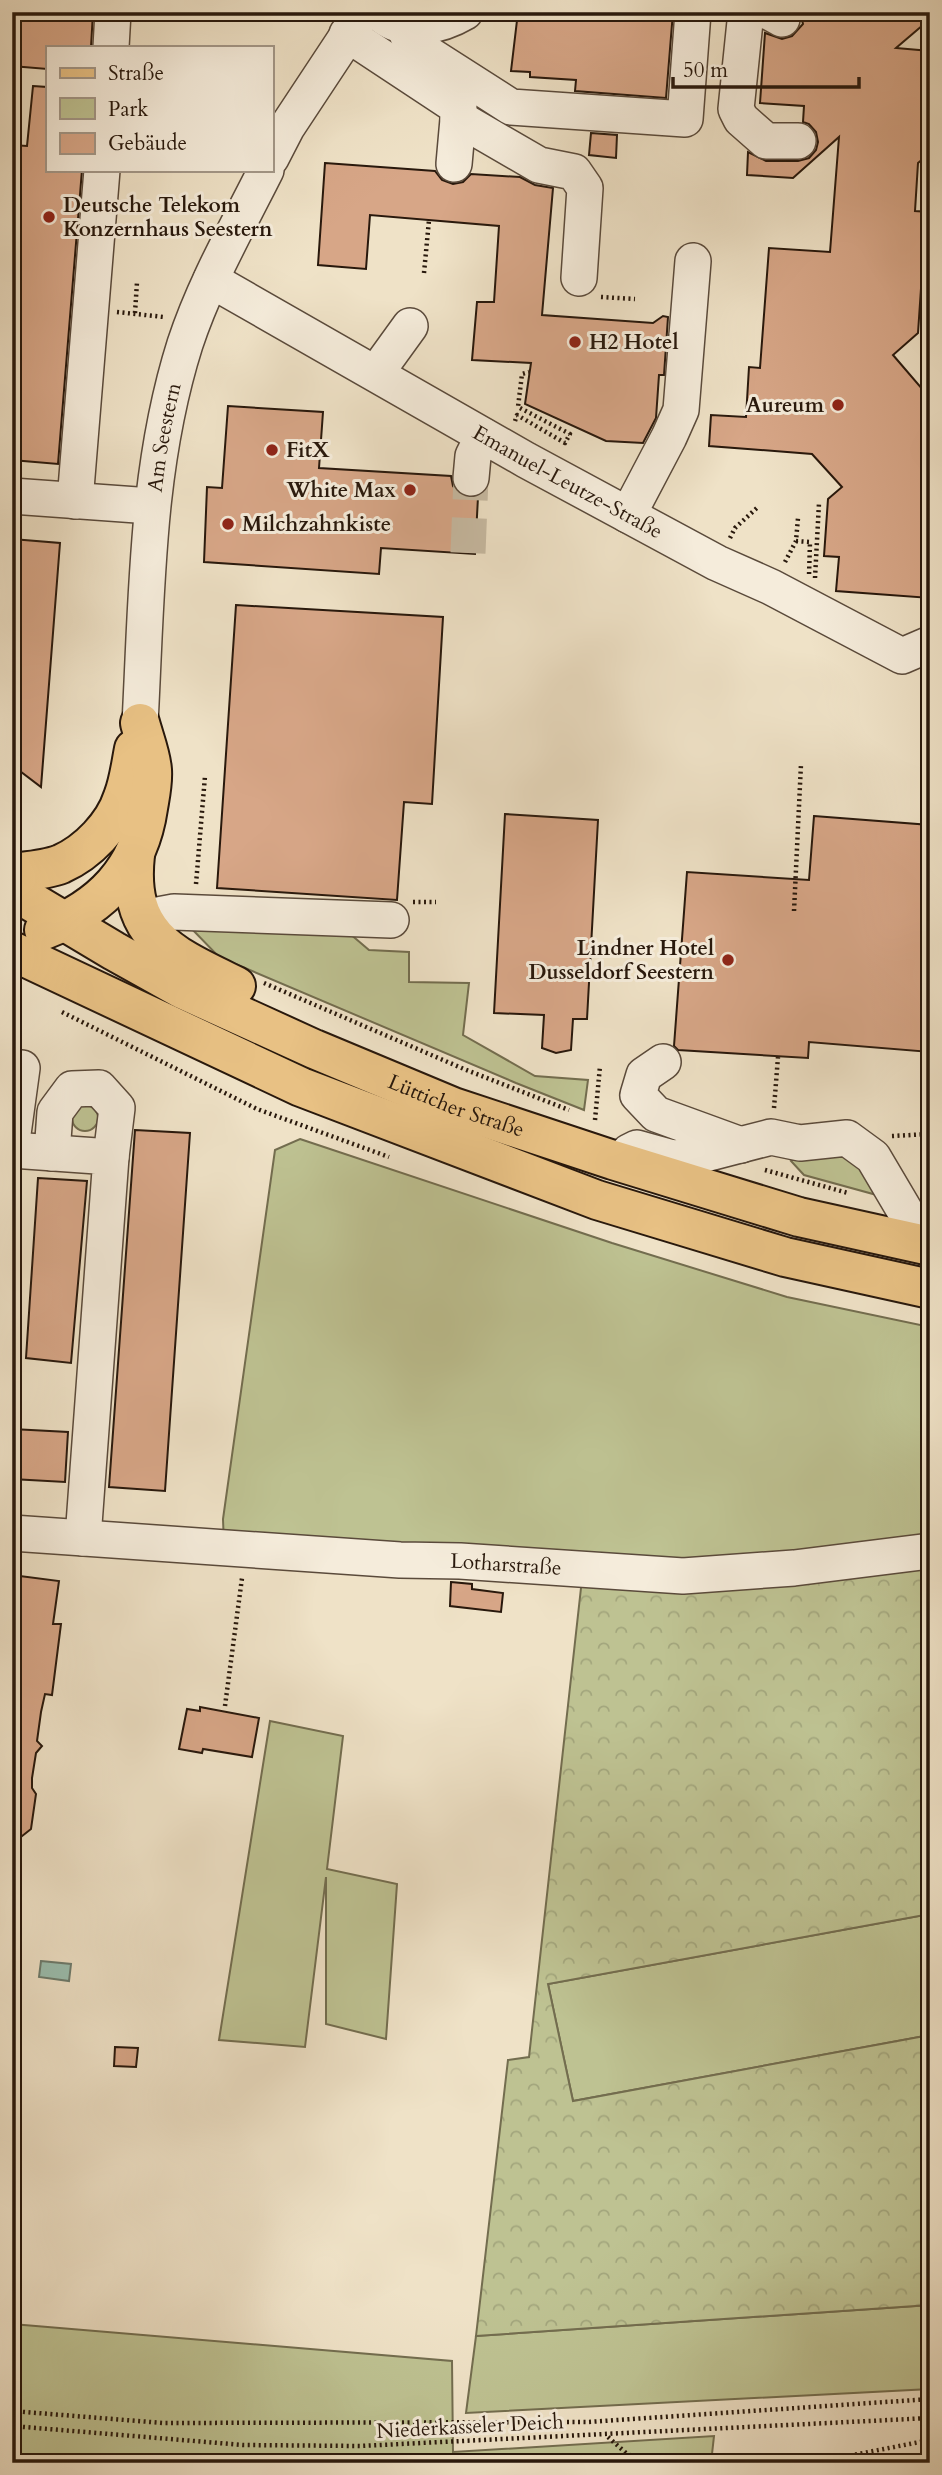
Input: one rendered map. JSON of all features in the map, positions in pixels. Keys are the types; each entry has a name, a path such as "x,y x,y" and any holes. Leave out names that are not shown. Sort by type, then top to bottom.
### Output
{"main road":[{"path":"12,928 45,930 66,922 98,902 118,881 135,855 146,827 152,780 140,723"},
{"path":"12,873 37,871 60,864 86,849 110,822 123,798 140,723"},
{"path":"135,855 132,876 142,918 151,934 167,949 321,1028 491,1099 529,1132"},
{"name":"Lütticher Straße","path":"12,890 194,995 453,1107 529,1132 610,1142 799,1217 927,1245"},
{"name":"Lütticher Straße","path":"12,951 302,1087 597,1200 785,1257 930,1289"}],"street":[{"path":"360,25 447,21 465,12"},
{"path":"360,25 411,43 510,107 684,119 693,12"},
{"path":"746,12 736,109 741,119 766,141 798,141"},
{"path":"360,25 459,108 443,117"},
{"path":"273,154 287,127 360,25"},
{"path":"443,117 454,163"},
{"path":"443,117 538,165 574,172 585,188 579,278"},
{"path":"75,501 102,172"},
{"name":"Am Seestern","path":"140,723 151,506 163,429 185,344 211,280 265,172"},
{"path":"628,515 670,437 681,410 693,261"},
{"name":"Emanuel-Leutze-Straße","path":"211,280 493,441 717,563 916,650"},
{"path":"376,373 410,326"},
{"path":"471,478 473,456 493,441"},
{"path":"12,496 151,506"},
{"path":"142,918 174,912 194,912 391,920"},
{"path":"663,1062 644,1075 638,1094 656,1114 757,1150"},
{"path":"12,1141 22,1068"},
{"path":"52,1153 55,1112 72,1088 99,1088 117,1108 111,1157 83,1538"},
{"path":"610,1142 673,1158 847,1138 873,1157 927,1245"},
{"path":"12,1150 111,1157"},
{"name":"Lotharstraße","path":"12,1533 400,1560 460,1561 683,1576 794,1568 930,1551"}],"path":[{"path":"424,273 429,220"},
{"path":"135,313 137,282"},
{"path":"91,310 195,320"},
{"path":"493,441 517,415 522,374 529,372"},
{"path":"517,415 565,443 570,434 518,407"},
{"path":"798,518 797,539 810,542 809,577 815,580 819,503"},
{"path":"735,528 759,506"},
{"path":"794,911 801,764"},
{"path":"194,912 205,776"},
{"path":"259,981 464,1069 571,1111"},
{"path":"778,1057 757,1150 849,1194"},
{"path":"595,1120 600,1066"},
{"path":"583,1115 595,1120 610,1142"},
{"path":"884,1136 930,1134"},
{"path":"225,1706 246,1549"},
{"name":"Niederkasseler Deich","path":"12,2411 163,2423 575,2422 930,2399"},
{"name":"Niederkasseler Deich","path":"12,2426 243,2445 360,2446 607,2436 930,2418"},
{"path":"607,2436 626,2453 644,2463"},
{"path":"812,2463 930,2440"}],"green space":[{"path":"189,926 349,933 369,950 409,952 409,982 469,983 463,1035 535,1076 588,1080 584,1110 219,957"},
{"path":"85,1105 94,1109 98,1118 94,1127 85,1131 76,1127 72,1118 76,1109"},
{"path":"300,1139 612,1243 787,1297 930,1327 930,1547 794,1564 224,1546 223,1519 275,1150"},
{"path":"803,1154 845,1155 863,1164 884,1197 804,1175 791,1161"},
{"path":"930,1557 930,1914 548,1984 573,2101 930,2035 930,2305 476,2336 508,2060 529,2057 582,1579"},
{"path":"270,1721 343,1736 327,1869 397,1884 386,2039 326,2024 326,1877 305,2047 219,2040"},
{"path":"930,1914 930,2035 573,2101 548,1984"},
{"path":"930,2305 930,2389 466,2413 476,2336"},
{"path":"12,2324 452,2361 453,2452 714,2436 711,2463 12,2463"}],"shaded area":[{"path":"41,1961 71,1964 69,1981 39,1977"}],"building":[{"path":"12,12 93,12 91,46 46,46 46,69 12,66"},
{"path":"518,12 673,12 666,98 575,91 576,80 530,77 530,72 511,71"},
{"name":"Aureum","path":"800,12 930,12 930,19 896,48 930,51 930,153 918,163 915,211 930,212 930,224 925,229 918,333 893,355 930,398 930,598 836,591 839,557 824,556 828,499 842,487 812,454 709,446 711,415 746,417 749,367 760,368 769,248 830,252 839,137 793,178 747,175 748,152 766,161 798,161 809,158 816,150 816,132 803,122 804,106 760,103 765,33 782,39 792,36 803,24"},
{"name":"Deutsche Telekom Konzernhaus Seestern","path":"33,86 46,87 46,172 82,172 58,464 12,460 12,341 20,265 12,264 12,145 27,146"},
{"path":"591,133 617,135 616,158 589,155"},
{"path":"325,163 435,171 442,180 453,184 463,182 471,174 520,177 535,185 553,188 542,315 653,323 663,316 668,317 664,375 659,375 656,418 643,443 606,441 525,404 531,363 472,360 477,302 494,302 499,226 370,215 366,269 318,265"},
{"name":"White Max","path":"228,406 323,412 319,468 451,476 453,486 459,494 469,498 478,497 475,554 381,548 379,574 204,562 207,487 222,488"},
{"path":"12,539 60,543 41,787 12,765"},
{"path":"236,605 443,617 432,804 404,802 397,900 217,888"},
{"path":"505,814 598,820 587,1019 573,1019 571,1050 556,1053 542,1048 544,1015 494,1013"},
{"path":"814,816 930,825 930,1052 809,1042 808,1058 678,1050 674,1046 687,872 809,880"},
{"path":"135,1130 190,1133 165,1491 109,1487"},
{"path":"38,1178 87,1181 71,1363 26,1358"},
{"path":"12,1429 68,1432 65,1482 12,1479"},
{"path":"12,1575 59,1581 53,1624 61,1624 52,1695 45,1694 41,1712 37,1741 42,1746 36,1753 32,1778 32,1788 36,1794 31,1829 12,1844"},
{"path":"451,1582 472,1584 472,1589 503,1593 501,1612 450,1606"},
{"path":"200,1707 259,1718 252,1757 203,1749 202,1753 179,1749 187,1709 200,1711"},
{"path":"115,2047 138,2048 136,2067 114,2066"}],"tunnel":[{"path":"468,553 471,478"}],"place":[{"name":"Deutsche Telekom Konzernhaus Seestern","path":"49,217"},
{"name":"H2 Hotel","path":"575,342"},
{"name":"Aureum","path":"838,405"},
{"name":"FitX","path":"272,450"},
{"name":"White Max","path":"410,490"},
{"name":"Milchzahnkiste","path":"228,524"},
{"name":"Lindner Hotel Dusseldorf Seestern","path":"728,960"}]}
